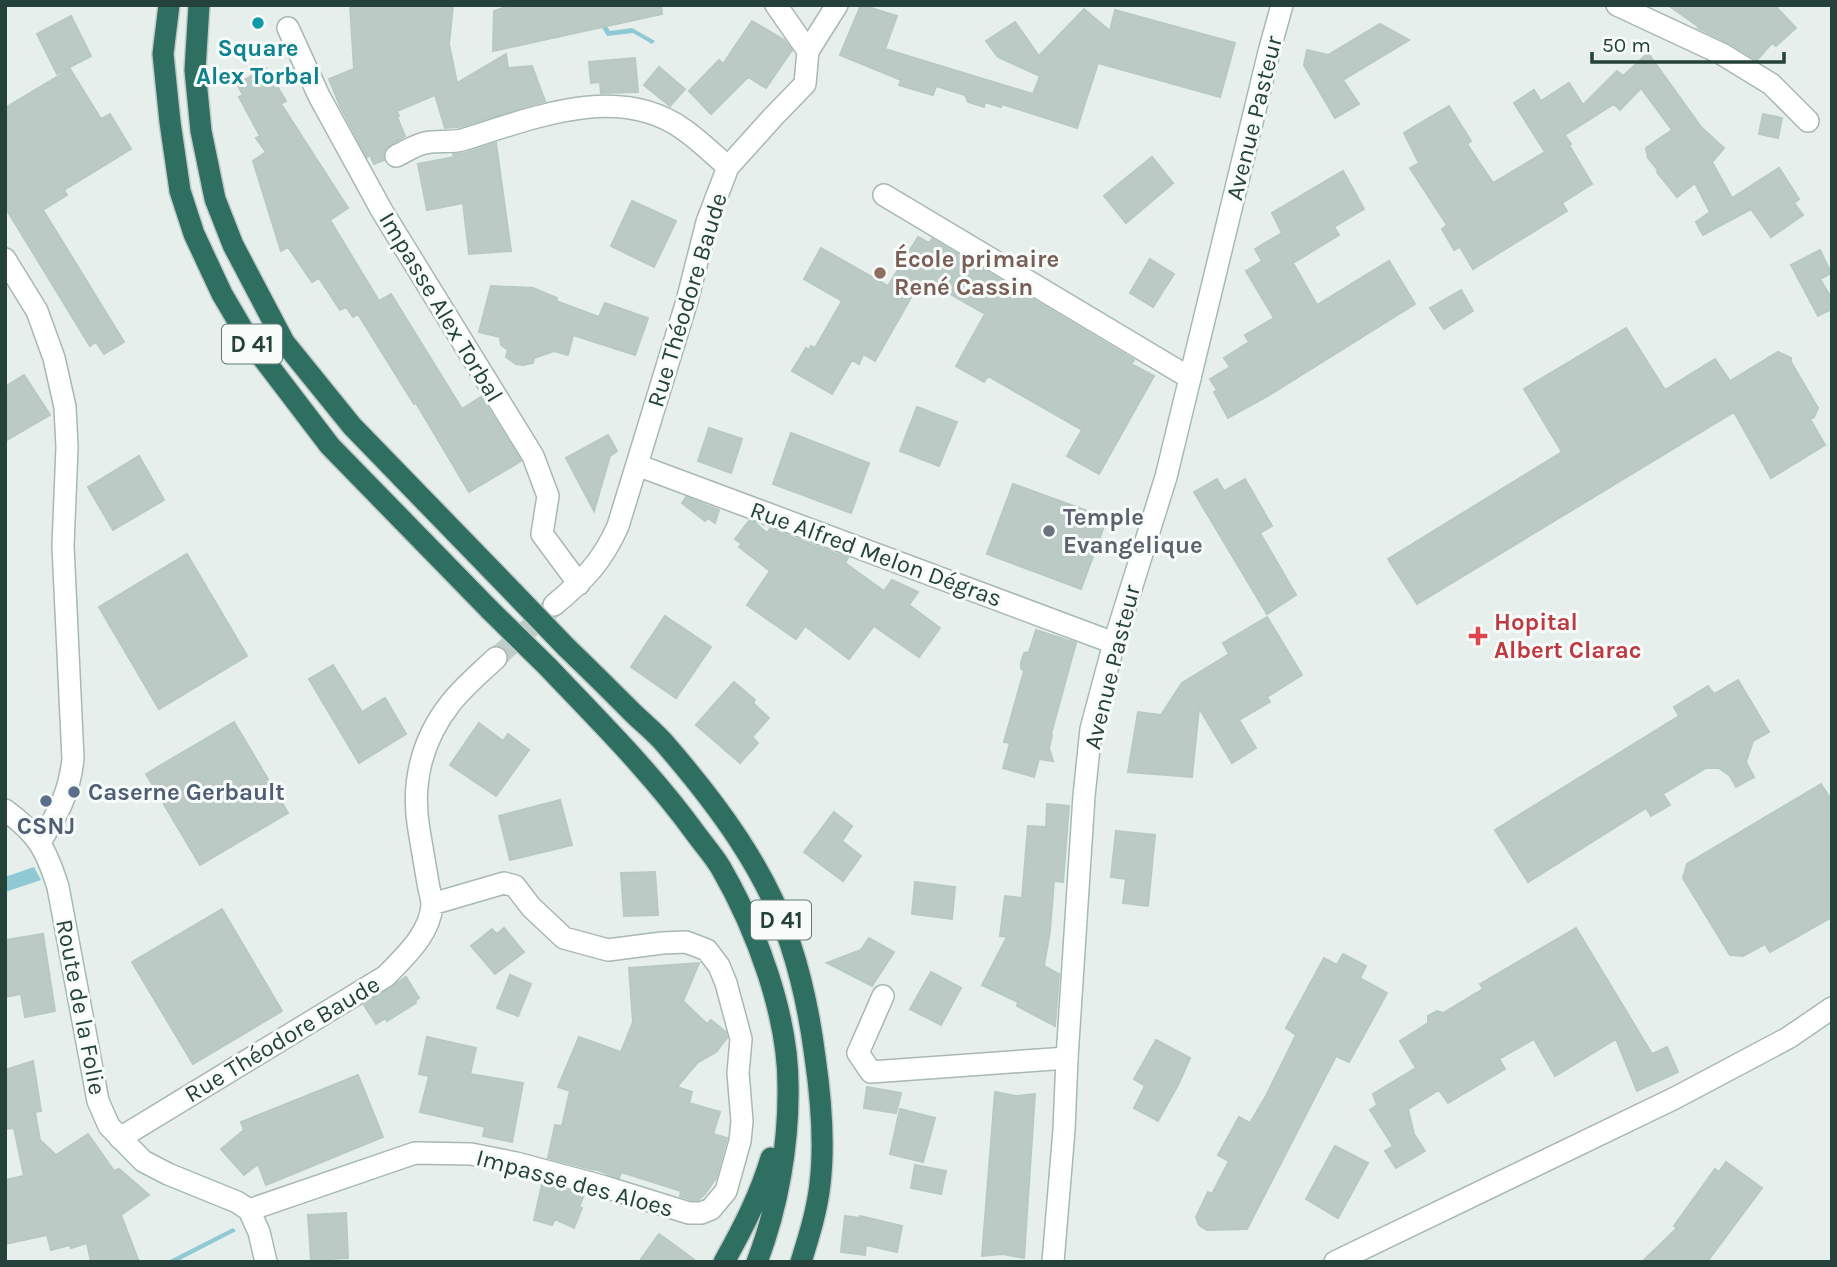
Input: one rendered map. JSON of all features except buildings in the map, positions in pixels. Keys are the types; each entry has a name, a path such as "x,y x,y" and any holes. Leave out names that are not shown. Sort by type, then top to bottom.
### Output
{"highway":[{"name":"D 41","path":"169,5 163,54 180,191 194,234 222,294 249,340 330,446 657,782 720,867 746,918 767,967 783,1037 788,1085 786,1136 780,1174 757,1262"},
{"name":"D 41","path":"199,5 195,70 201,131 215,199 233,245 284,342 352,426 567,648 665,744 706,795 747,853 776,907 800,976 818,1079 822,1144 820,1184 801,1262"},
{"path":"724,1262 763,1185 788,1085"}],"street":[{"path":"776,5 807,51"},
{"name":"Rue Théodore Baude","path":"554,605 579,584 600,561 618,526 687,301 706,222 728,167 806,84 807,51 837,5"},
{"name":"Avenue Pasteur","path":"1053,1262 1064,1130 1084,796 1091,729 1114,643 1166,477 1282,5"},
{"path":"1617,5 1723,54 1771,84 1808,121"},
{"name":"Impasse Alex Torbal","path":"288,28 319,96 382,211 533,456 548,496 542,534 579,584"},
{"path":"396,156 426,142 459,141 499,127 578,108 620,105 647,110 682,127 728,167"},
{"path":"884,195 1190,378"},
{"path":"5,259 37,311 54,358 65,407 67,447 63,546 73,759 71,779 61,809 40,842"},
{"name":"Rue Alfred Melon Dégras","path":"637,465 1114,643"},
{"path":"432,904 415,807 422,755 450,704 496,658"},
{"name":"Route de la Folie","path":"5,810 40,842 49,859 58,887 98,1101 109,1126 143,1161 237,1202 249,1210"},
{"name":"Impasse des Aloes","path":"249,1210 415,1153 471,1154 516,1163 689,1213 701,1213 711,1209 726,1191 740,1141 742,1121 738,1073 741,1039 726,983 719,966 706,950 686,942 608,950 564,938 515,886 504,883 432,904"},
{"name":"Rue Théodore Baude","path":"120,1138 386,976 414,946 425,928 432,904"},
{"path":"883,996 858,1053 871,1072 1067,1058"},
{"path":"1335,1262 1675,1098 1788,1038 1832,1008"},
{"path":"249,1210 259,1232 266,1262"}],"water":[{"path":"598,13 610,31 632,28 655,41 652,44 633,33 607,36 597,19"},
{"path":"34,867 41,880 5,892 5,877"},
{"path":"233,1228 236,1231 176,1262 166,1262"}],"tunnel":[{"path":"496,658 553,607"}],"place":[{"name":"Square Alex Torbal","path":"258,23"},
{"name":"École primaire René Cassin","path":"880,273"},
{"name":"Temple Evangelique","path":"1049,531"},
{"name":"Hopital Albert Clarac","path":"1478,636"},
{"name":"Caserne Gerbault","path":"74,792"},
{"name":"CSNJ","path":"46,801"}]}
